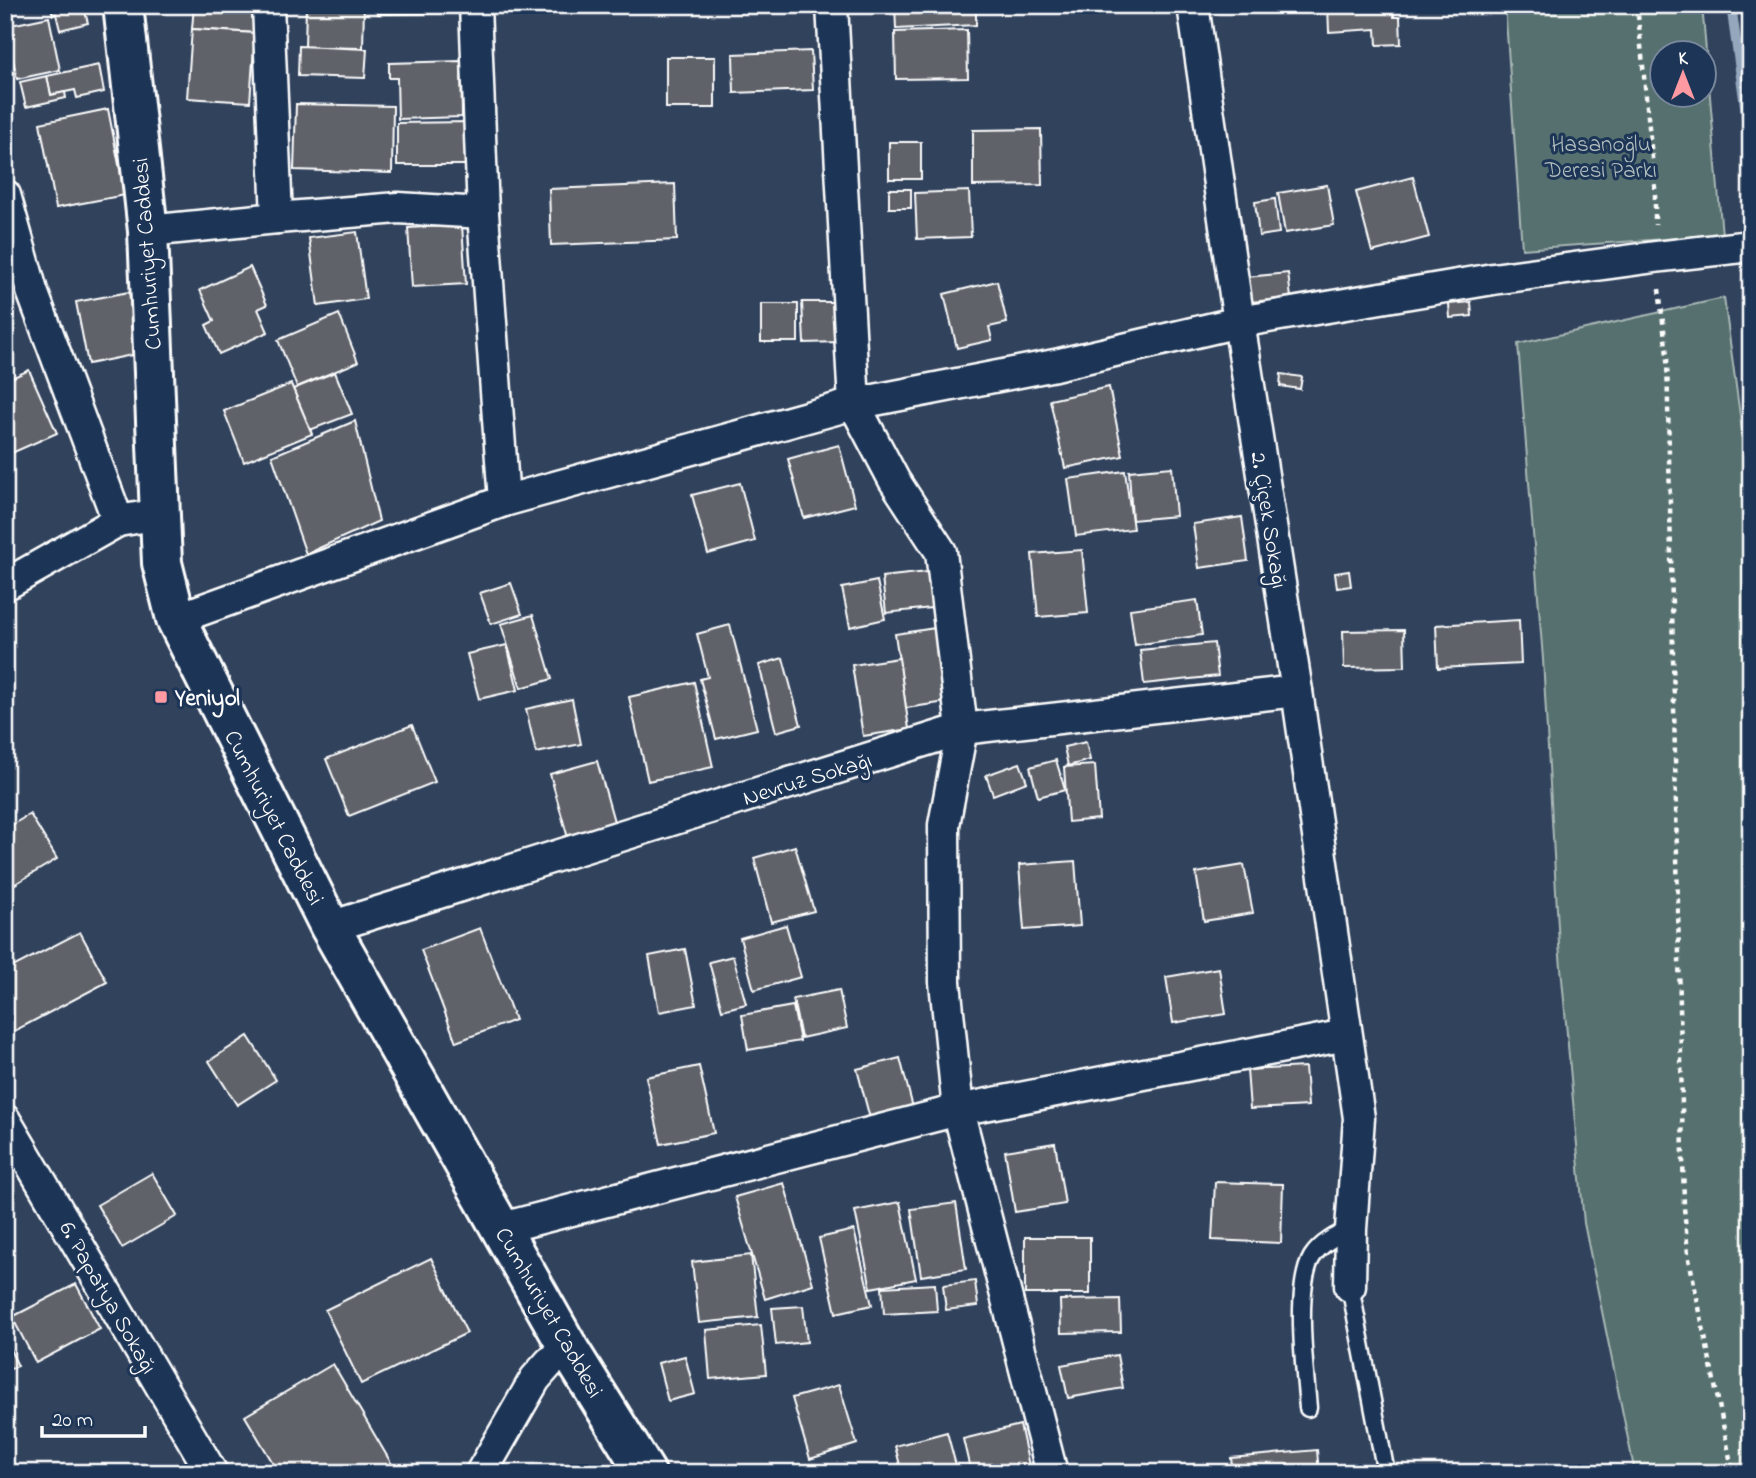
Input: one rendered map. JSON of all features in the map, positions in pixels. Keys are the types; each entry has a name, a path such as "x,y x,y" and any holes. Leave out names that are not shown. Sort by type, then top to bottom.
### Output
{"main road":[{"name":"Cumhuriyet Caddesi","path":"123,5 148,232 162,563 176,619 330,927 570,1350 646,1473"}],"street":[{"path":"268,5 277,218"},
{"path":"475,5 483,213 504,500"},
{"path":"832,5 854,404 894,480 941,552 962,729 944,825 946,982 958,1110 1052,1473"},
{"name":"2. Çiçek Sokağı","path":"1193,5 1359,1118 1350,1286"},
{"path":"5,195 32,291 118,521"},
{"path":"148,232 398,208 483,213"},
{"path":"176,619 504,500 854,404 1055,365 1239,322 1493,279 1751,246"},
{"path":"5,585 118,521 160,514"},
{"name":"Nevruz Sokağı","path":"330,927 962,729 1297,691"},
{"path":"502,1228 958,1110 1346,1035"},
{"name":"6. Papatya Sokağı","path":"5,1121 212,1473"},
{"path":"481,1473 535,1379 550,1362 570,1350"}],"lane":[{"path":"1308,1408 1302,1317 1307,1268 1313,1254 1332,1238 1351,1229"},
{"path":"1350,1286 1386,1473"}],"path":[{"path":"1637,5 1655,188 1655,257 1667,355 1684,1207 1688,1254 1733,1473"}],"green space":[{"name":"Hasanoğlu Deresi Parkı","path":"1505,5 1702,5 1705,38 1648,38 1648,108 1711,108 1722,235 1522,249"},
{"path":"1724,298 1751,496 1751,1473 1635,1473 1584,1223 1559,945 1543,659 1518,344"}],"building":[{"path":"50,5 90,5 84,8 88,23 60,30 56,14 53,15"},
{"path":"194,5 257,5 255,33 192,29"},
{"path":"306,5 364,5 363,48 305,47"},
{"path":"378,5 444,5 444,13 378,14"},
{"path":"895,5 976,5 976,25 896,29"},
{"path":"1328,5 1394,5 1394,17 1400,17 1401,44 1377,45 1376,29 1329,32"},
{"path":"49,17 60,70 17,79 6,26"},
{"path":"192,29 255,33 250,102 187,98"},
{"path":"967,30 968,78 896,79 895,32"},
{"path":"299,46 367,49 365,78 298,76"},
{"path":"811,51 813,90 734,93 733,54"},
{"path":"666,57 715,57 715,108 666,108"},
{"path":"461,61 462,117 398,119 397,78 389,78 389,63"},
{"path":"99,65 104,92 77,98 75,90 51,95 47,76"},
{"path":"47,76 51,95 65,92 66,98 26,107 20,82"},
{"path":"296,104 393,106 392,173 294,170"},
{"path":"108,109 125,195 56,208 40,123"},
{"path":"468,122 469,165 397,165 397,123"},
{"path":"1041,129 1042,185 973,186 973,130"},
{"path":"889,142 921,142 921,179 889,179"},
{"path":"1413,177 1429,237 1372,252 1356,192"},
{"path":"675,184 677,240 551,245 549,189"},
{"path":"1327,185 1334,225 1285,233 1278,193"},
{"path":"889,189 911,189 911,208 889,208"},
{"path":"969,191 971,237 917,239 915,193"},
{"path":"1275,199 1279,233 1259,236 1255,202"},
{"path":"462,225 466,284 412,287 408,228"},
{"path":"357,232 366,299 318,306 309,238"},
{"path":"250,267 267,305 258,309 268,332 219,354 206,325 214,321 200,290"},
{"path":"1288,273 1291,298 1250,302 1247,277"},
{"path":"997,281 1007,323 989,327 992,340 957,348 944,294"},
{"path":"129,292 142,353 88,364 76,302"},
{"path":"802,302 839,302 840,342 804,343"},
{"path":"1471,302 1472,316 1450,318 1449,304"},
{"path":"761,304 798,304 798,342 761,342"},
{"path":"339,314 358,362 297,387 278,340"},
{"path":"29,370 57,433 5,456 5,381"},
{"path":"335,372 352,414 310,430 293,389"},
{"path":"1281,374 1302,377 1300,389 1280,386"},
{"path":"291,384 312,434 244,462 224,411"},
{"path":"1109,387 1123,456 1065,468 1050,400"},
{"path":"355,421 379,521 306,554 272,456"},
{"path":"839,445 855,505 804,518 788,459"},
{"path":"1172,467 1176,516 1132,520 1129,471"},
{"path":"1125,471 1133,529 1076,536 1068,479"},
{"path":"740,483 755,541 708,554 692,495"},
{"path":"1242,517 1248,561 1199,568 1193,524"},
{"path":"1082,550 1088,613 1038,617 1032,554"},
{"path":"936,571 940,607 886,613 882,577"},
{"path":"1349,571 1351,586 1337,588 1335,573"},
{"path":"877,581 885,619 850,627 842,588"},
{"path":"511,583 522,614 491,624 480,593"},
{"path":"1197,600 1202,635 1135,645 1130,609"},
{"path":"533,615 552,679 521,688 501,624"},
{"path":"1519,620 1521,664 1438,668 1436,625"},
{"path":"730,625 757,729 716,739 700,679 708,677 697,634"},
{"path":"942,627 953,701 906,708 895,634"},
{"path":"1404,630 1405,667 1344,668 1343,631"},
{"path":"1214,643 1218,676 1144,684 1140,650"},
{"path":"507,645 518,690 479,699 467,654"},
{"path":"783,658 801,725 776,732 759,665"},
{"path":"899,658 909,729 863,736 852,665"},
{"path":"694,682 713,767 648,781 629,697"},
{"path":"572,699 581,744 536,753 526,709"},
{"path":"412,725 435,782 349,816 326,759"},
{"path":"1086,742 1090,760 1068,766 1064,747"},
{"path":"1056,760 1065,790 1038,797 1030,767"},
{"path":"597,761 615,825 568,838 550,774"},
{"path":"1020,763 1027,782 993,795 986,775"},
{"path":"1095,765 1099,819 1068,822 1064,767"},
{"path":"30,814 57,859 5,890 5,829"},
{"path":"795,846 814,911 771,922 754,858"},
{"path":"1075,861 1080,926 1024,930 1019,865"},
{"path":"1244,865 1253,913 1204,921 1196,873"},
{"path":"786,925 801,977 754,990 740,938"},
{"path":"480,928 515,1020 456,1042 421,950"},
{"path":"80,932 107,982 5,1036 5,971"},
{"path":"685,949 696,1005 659,1012 649,956"},
{"path":"733,956 746,1004 722,1010 709,962"},
{"path":"1219,968 1226,1014 1173,1023 1166,977"},
{"path":"839,990 847,1028 801,1038 793,999"},
{"path":"793,1006 800,1041 748,1050 742,1015"},
{"path":"248,1036 276,1080 237,1105 209,1061"},
{"path":"900,1058 916,1119 873,1130 857,1069"},
{"path":"699,1066 714,1133 661,1144 646,1077"},
{"path":"1305,1067 1308,1106 1250,1109 1247,1070"},
{"path":"1055,1143 1065,1204 1015,1212 1005,1151"},
{"path":"152,1173 177,1216 122,1248 97,1205"},
{"path":"1215,1182 1283,1184 1281,1243 1212,1240"},
{"path":"784,1183 813,1284 765,1299 735,1197"},
{"path":"900,1202 916,1279 871,1288 855,1211"},
{"path":"956,1203 966,1269 921,1276 911,1209"},
{"path":"854,1230 872,1305 836,1313 819,1238"},
{"path":"1025,1237 1090,1237 1090,1294 1025,1294"},
{"path":"751,1255 758,1317 699,1323 692,1262"},
{"path":"431,1258 467,1333 361,1384 325,1310"},
{"path":"975,1281 978,1306 946,1310 943,1285"},
{"path":"76,1284 100,1329 36,1363 12,1317"},
{"path":"935,1284 937,1311 884,1314 882,1287"},
{"path":"1120,1299 1121,1332 1061,1333 1060,1300"},
{"path":"803,1306 807,1342 776,1345 772,1308"},
{"path":"761,1325 766,1374 710,1379 706,1330"},
{"path":"5,1339 18,1366 5,1371"},
{"path":"1117,1355 1123,1388 1068,1398 1061,1365"},
{"path":"685,1356 695,1394 668,1401 658,1363"},
{"path":"333,1364 397,1473 279,1473 245,1416"},
{"path":"839,1385 857,1444 810,1459 792,1398"},
{"path":"1020,1425 1030,1470 1020,1473 971,1473 963,1439"},
{"path":"947,1432 958,1473 902,1473 895,1446"},
{"path":"1317,1450 1319,1473 1233,1473 1231,1458"}],"waterway":[{"path":"1731,5 1751,149"}],"place":[{"name":"Yeniyol","path":"161,697"}]}
